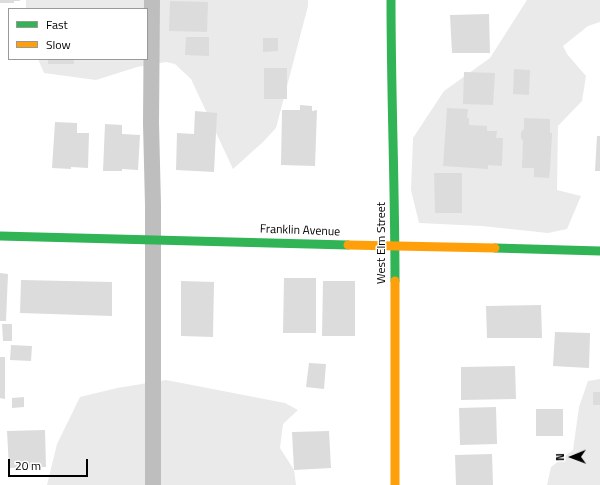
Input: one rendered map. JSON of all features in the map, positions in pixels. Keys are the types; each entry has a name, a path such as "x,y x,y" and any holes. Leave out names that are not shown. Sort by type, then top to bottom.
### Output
{"street":[{"name":"West Elm Street","path":"391,0 391,77 395,246 395,485"},
{"name":"Franklin Avenue","path":"0,236 600,251"}],"lane":[{"path":"152,0 151,123 153,239 153,485"}],"shaded area":[{"path":"26,0 308,0 308,6 276,128 233,169 191,79 175,64 166,62 137,67 96,80 44,73 38,60 148,60 148,8 26,8"},
{"path":"527,0 600,0 600,22 588,26 563,46 567,54 586,76 582,101 558,126 557,190 581,196 567,229 548,233 482,226 419,223 411,190 413,138 444,91 490,58"},
{"path":"600,379 600,485 547,485 551,467 573,450 579,407 588,381"},
{"path":"166,380 285,403 298,410 283,424 280,448 294,470 296,485 47,485 57,444 80,397 117,388"}],"building":[{"path":"0,0 20,1 14,1 14,3 0,3"},
{"path":"170,1 208,2 207,32 169,31"},
{"path":"489,14 490,53 452,53 450,15"},
{"path":"186,37 209,37 209,56 185,55"},
{"path":"263,38 278,38 278,51 263,52"},
{"path":"48,60 74,60 74,64 48,64"},
{"path":"264,68 287,68 287,99 264,99"},
{"path":"514,69 530,70 529,95 513,94"},
{"path":"464,72 495,73 493,105 463,104"},
{"path":"300,105 312,106 312,111 317,110 315,166 281,165 282,110 300,110"},
{"path":"447,108 468,109 467,118 469,118 469,125 487,126 487,131 497,131 496,138 503,138 502,166 488,165 488,169 443,166"},
{"path":"195,111 217,113 214,172 176,170 177,133 194,134"},
{"path":"524,118 550,119 550,133 552,133 549,178 534,177 534,168 522,168 523,141 521,138 521,132 524,129"},
{"path":"55,122 77,123 77,133 89,133 88,168 52,168"},
{"path":"105,124 122,125 122,134 140,135 138,170 122,169 122,171 103,171"},
{"path":"597,136 600,136 600,171 595,171"},
{"path":"434,173 462,173 462,213 435,213"},
{"path":"0,273 8,274 6,321 0,321"},
{"path":"284,278 316,278 316,333 283,333"},
{"path":"21,280 112,282 112,316 20,313"},
{"path":"181,281 214,282 213,337 181,336"},
{"path":"323,281 355,281 355,336 322,336"},
{"path":"541,305 542,338 487,338 486,306"},
{"path":"2,324 12,324 12,341 3,341"},
{"path":"555,332 590,333 589,368 553,366"},
{"path":"11,345 32,346 31,361 10,360"},
{"path":"0,357 5,357 5,399 0,398"},
{"path":"309,363 326,364 324,389 306,387"},
{"path":"515,366 516,399 461,400 461,367"},
{"path":"593,392 600,392 600,405 593,405"},
{"path":"24,397 24,407 12,408 12,398"},
{"path":"496,407 497,444 460,445 459,408"},
{"path":"536,409 563,409 563,436 536,436"},
{"path":"45,430 46,467 9,468 7,431"},
{"path":"329,431 331,468 294,470 292,432"},
{"path":"492,454 493,485 456,485 455,455"}],"traffic: fast":[{"path":"391,0 395,281"},
{"path":"0,236 348,245"},
{"path":"495,248 600,251"}],"traffic: slow":[{"path":"348,245 495,248"},
{"path":"395,281 395,485"}]}
